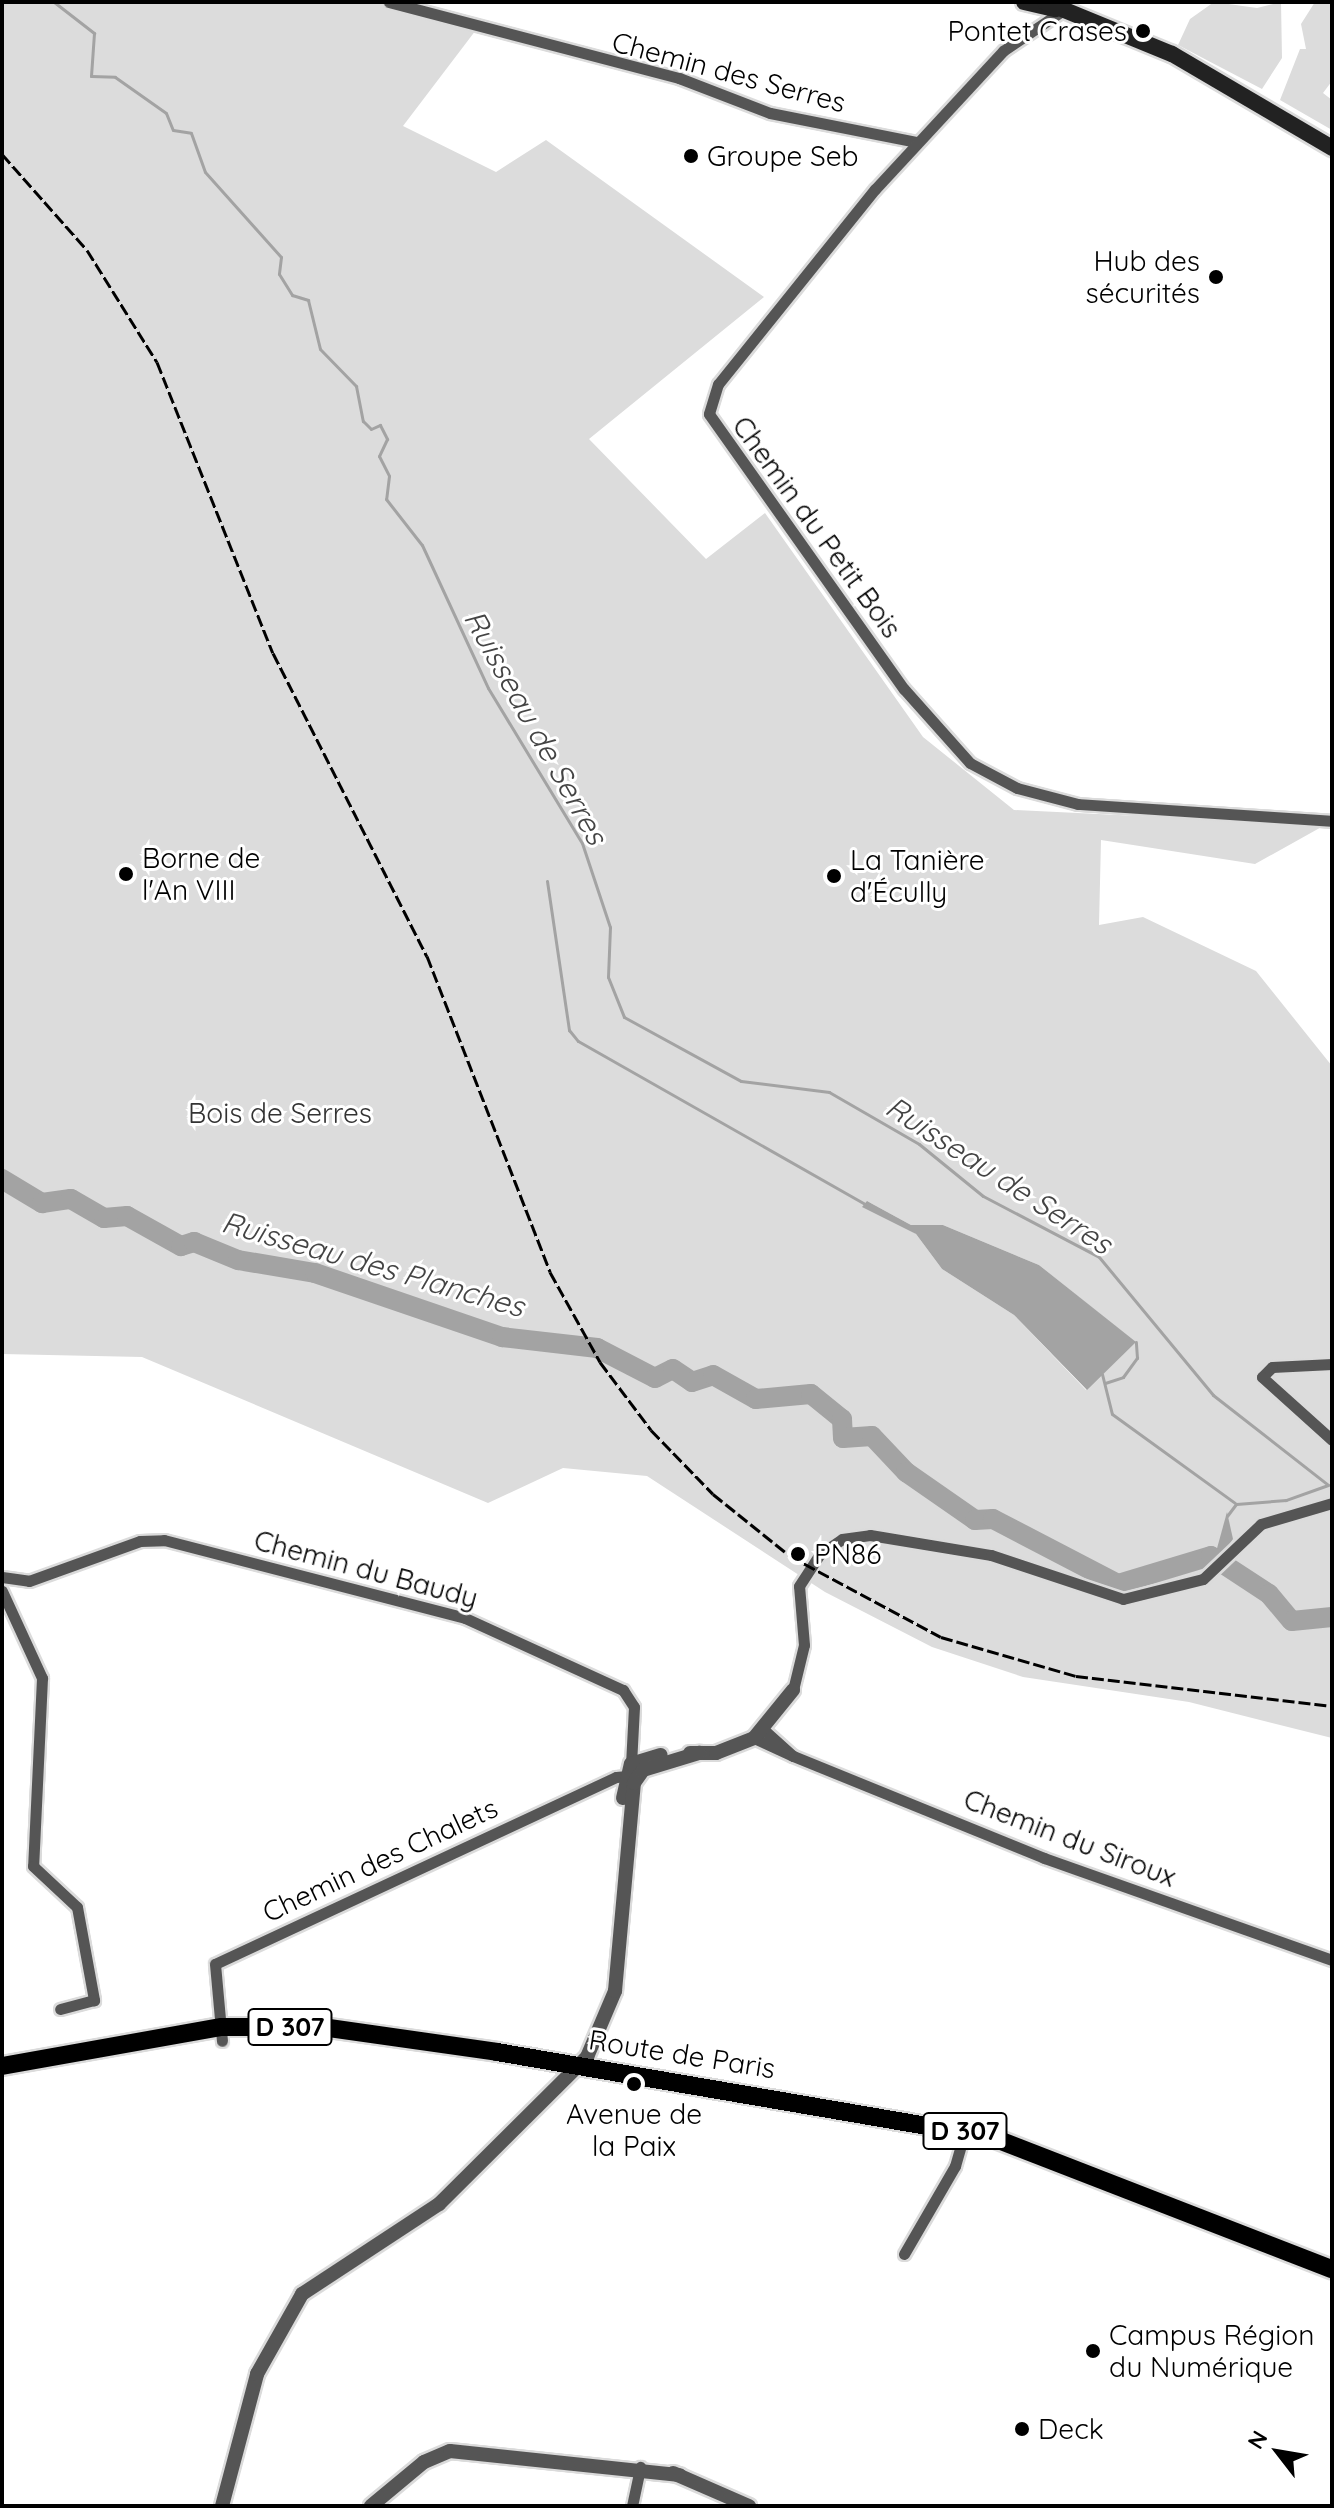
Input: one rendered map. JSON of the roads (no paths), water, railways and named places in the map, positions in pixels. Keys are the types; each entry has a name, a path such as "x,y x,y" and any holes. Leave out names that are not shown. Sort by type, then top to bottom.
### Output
{"main road":[{"path":"1024,2 1065,4"},
{"path":"1045,2 1065,4 1193,65 1332,148"},
{"name":"Route de Paris","path":"2,2066 222,2034 322,2027 965,2131 1043,2154 1332,2269"}],"street":[{"name":"Chemin des Serres","path":"389,2 679,78 770,113 917,142"},
{"name":"Chemin du Petit Bois","path":"1065,4 1003,51 917,142 725,374 708,406 716,430 935,729 977,768 1052,799 1332,821"},
{"path":"1332,1364 1272,1367 1262,1377 1332,1440"},
{"path":"222,2506 257,2374 302,2294 439,2204 578,2067 615,1991 631,1772 759,1734 793,1690 804,1645 801,1581 820,1554 848,1537 991,1555 1113,1598 1215,1571 1271,1518 1332,1503"},
{"name":"Chemin du Baudy","path":"2,1577 29,1581 140,1541 164,1540 465,1618 623,1690 634,1707 631,1772"},
{"path":"2,1591 42,1678 33,1866 77,1907 94,2000 60,2009"},
{"name":"Chemin du Siroux","path":"759,1734 793,1756 1052,1861 1332,1960"},
{"name":"Chemin des Chalets","path":"222,2034 215,1964 631,1772"},
{"path":"904,2254 955,2166 965,2131"},
{"path":"371,2506 424,2462 450,2451 680,2475 749,2506"},
{"path":"632,2506 639,2471"}],"waterway":[{"name":"Ruisseau de Serres","path":"54,2 94,33 91,76 115,77 166,113 173,130 191,133 205,172 281,257 279,274 292,295 308,300 320,349 356,386 363,421 371,429 380,425 387,439 379,456 389,476 386,499 422,545 488,688 582,843 610,927 608,977 624,1017 741,1081 829,1092 919,1144 983,1196 1099,1257 1213,1395 1328,1485 1286,1500 1236,1504 1227,1516"},
{"path":"547,881 569,1030 578,1041 865,1204"},
{"name":"Ruisseau des Planches","path":"2,1179 42,1203 71,1199 104,1218 127,1216 181,1246 194,1242 238,1260 315,1273 502,1337 597,1348 655,1378 673,1369 692,1382 713,1375 756,1399 811,1394 842,1419 843,1438 872,1436 906,1472 975,1520 993,1519 1118,1584 1211,1556 1269,1594 1292,1621 1332,1617"},
{"path":"1105,1383 1123,1377 1137,1358 1136,1342"},
{"path":"1102,1374 1112,1414 1235,1503"}],"railway":[{"path":"2,154 87,250 157,362 273,653 427,956 550,1272 600,1362 651,1430 713,1494 790,1556 941,1637 1076,1676 1332,1706"}],"place":[{"name":"Pontet Crases","path":"1143,31"},
{"name":"Groupe Seb","path":"691,156"},
{"name":"Hub des sécurités","path":"1216,277"},
{"name":"Borne de l'An VIII","path":"126,874"},
{"name":"La Tanière d'Écully","path":"834,876"},
{"name":"PN86","path":"798,1554"},
{"name":"Avenue de la Paix","path":"634,2084"},
{"name":"Campus Région du Numérique","path":"1093,2351"},
{"name":"Deck","path":"1022,2429"}],"park label":[{"name":"Bois de Serres","path":"280,1113"}]}
